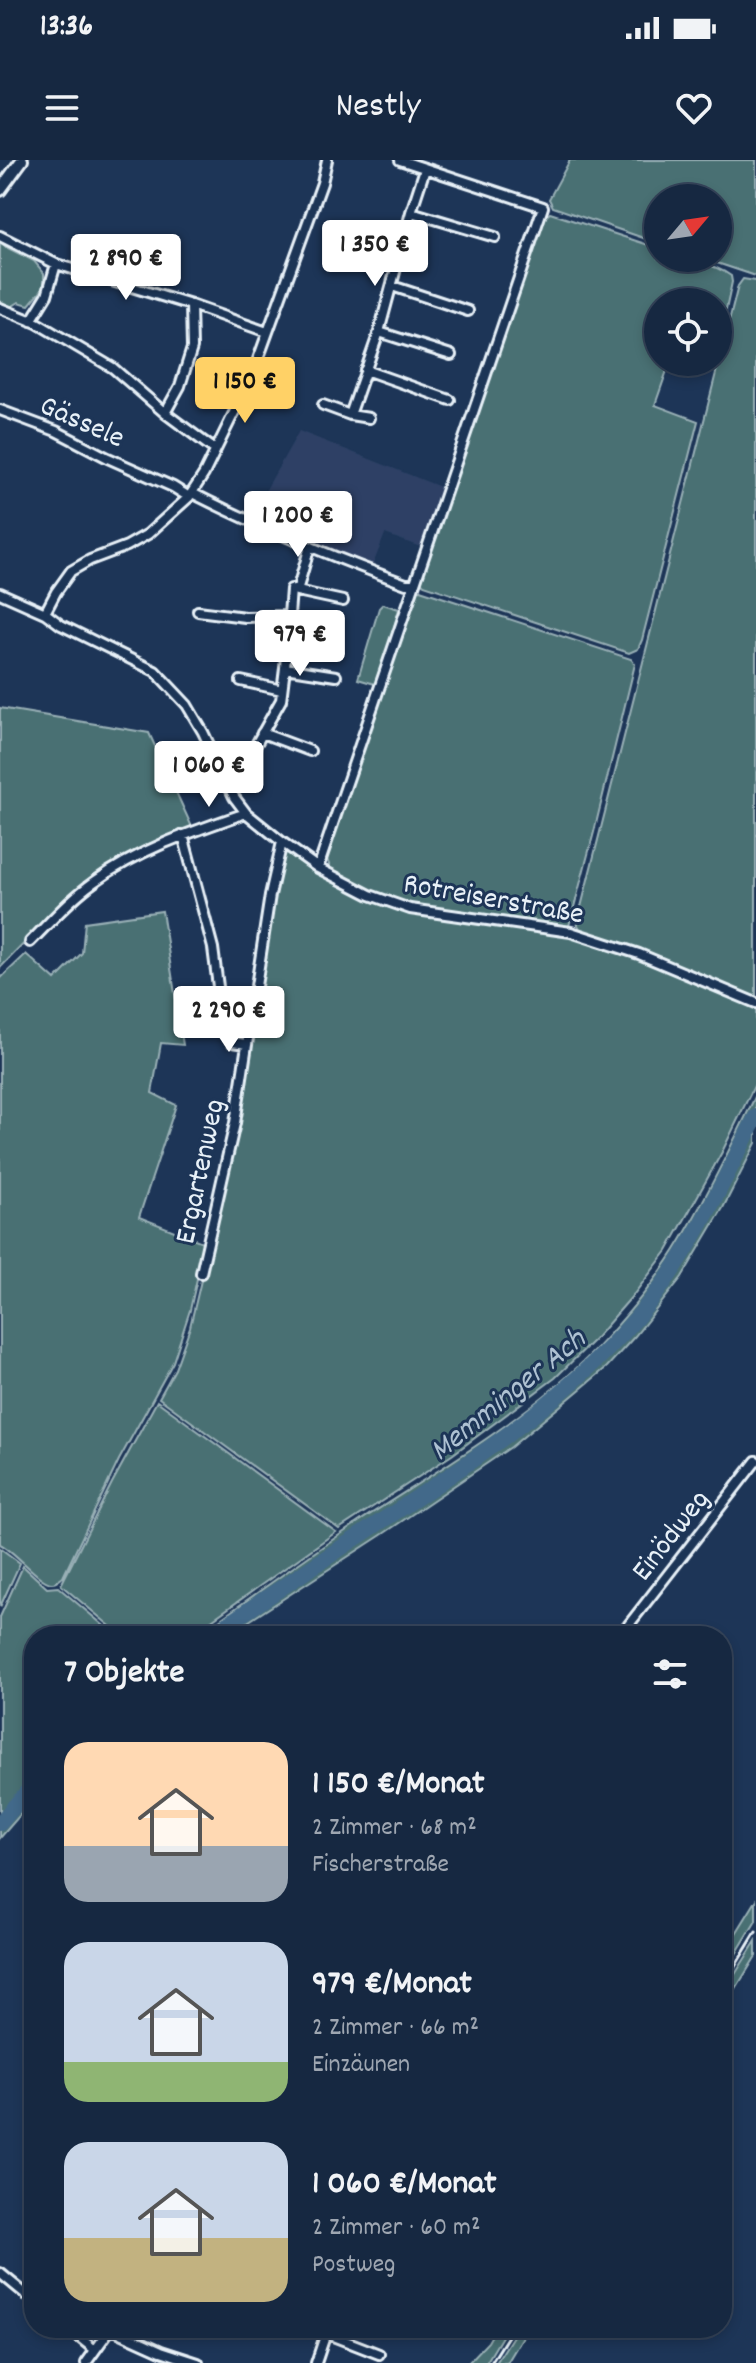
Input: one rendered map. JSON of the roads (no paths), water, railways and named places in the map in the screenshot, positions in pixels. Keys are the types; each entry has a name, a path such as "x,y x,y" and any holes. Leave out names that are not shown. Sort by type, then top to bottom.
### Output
{"street":[{"path":"0,190 22,160"},
{"path":"45,613 71,571 148,534 191,495 252,376 322,183 327,160"},
{"path":"318,868 543,207 400,160"},
{"path":"350,415 379,332 425,169"},
{"path":"411,212 495,237"},
{"path":"0,236 56,264 267,332"},
{"path":"31,321 47,295 56,264"},
{"path":"392,286 468,311"},
{"path":"165,413 180,386 192,348 191,305"},
{"path":"0,308 31,321 113,368 165,413 215,450"},
{"path":"379,332 451,355"},
{"path":"365,370 450,400"},
{"path":"323,405 369,418"},
{"name":"Gässele","path":"0,410 56,431 108,458 310,546 406,584 414,584"},
{"path":"297,591 310,546"},
{"path":"231,789 281,700 291,589 343,601"},
{"name":"Rotreiserstraße","path":"0,593 155,671 179,695 195,718 246,813 318,868 397,906 571,932 671,966 756,1003"},
{"path":"198,611 245,617 287,616"},
{"path":"285,668 336,676"},
{"path":"241,681 282,690"},
{"path":"262,733 310,751"},
{"path":"30,942 95,881 183,835 246,813"},
{"path":"183,835 213,948 224,1033 232,1042 247,1044"},
{"name":"Ergartenweg","path":"201,1273 231,1141 270,895 282,842"},
{"name":"Einödweg","path":"628,1626 756,1461"},
{"path":"0,2273 24,2293"},
{"path":"80,2338 95,2350"},
{"path":"86,2363 103,2338"},
{"path":"132,2338 198,2363"},
{"path":"316,2363 325,2338"},
{"path":"340,2338 379,2354"}],"waterway":[{"name":"Memminger Ach","path":"226,1626 508,1434 605,1352 634,1321 675,1267 712,1204 756,1117"},
{"name":"Memminger Ach","path":"0,1823 24,1795"}],"railway":[{"path":"732,1972 756,1932"},
{"path":"491,2363 507,2338"}]}
